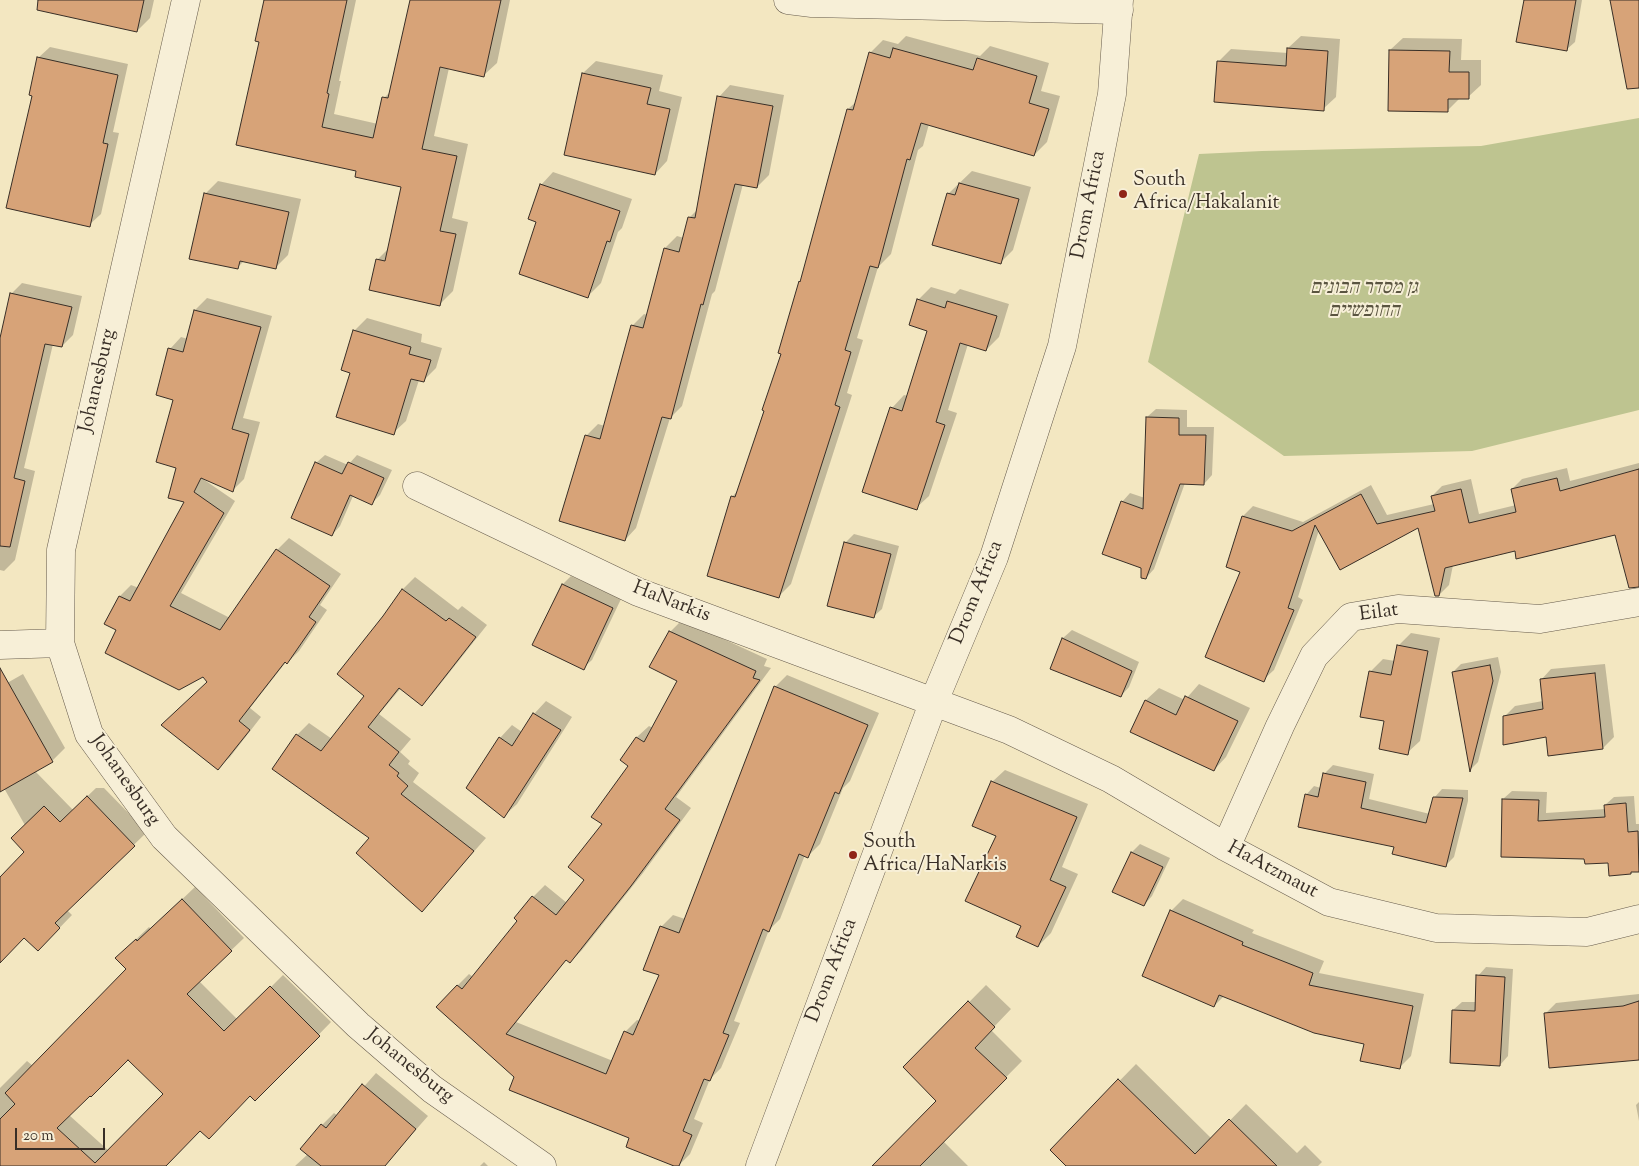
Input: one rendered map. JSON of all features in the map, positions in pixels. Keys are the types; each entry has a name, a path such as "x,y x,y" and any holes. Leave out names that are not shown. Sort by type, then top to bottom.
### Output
{"street":[{"name":"Johanesburg","path":"186,0 61,550 60,643 89,734 164,837 358,1025 432,1089 542,1166"},
{"path":"788,0 812,3 1119,5"},
{"name":"Drom Africa","path":"760,1166 934,701 994,557 1062,346 1112,94 1119,5"},
{"name":"HaNarkis","path":"417,486 638,592 934,701"},
{"name":"Eilat","path":"1226,847 1280,726 1314,656 1351,617 1398,609 1540,620 1639,602"},
{"path":"0,645 60,643"},
{"name":"HaAtzmaut","path":"934,701 1009,730 1102,775 1226,847 1328,902 1436,928 1587,932 1639,919"}],"green space":[{"name":"גן מסדר הבונים החופשיים","path":"1639,118 1639,410 1472,451 1284,456 1148,362 1199,154 1481,146"}],"building":[{"path":"38,0 144,0 137,32 37,10"},
{"path":"264,0 347,0 327,93 329,94 322,127 373,138 382,97 388,98 410,0 501,0 484,77 440,67 422,149 457,156 440,231 456,234 440,306 369,290 376,259 385,261 401,187 355,177 356,171 236,145 259,42 255,41"},
{"path":"1524,0 1576,0 1567,51 1516,42"},
{"path":"1610,0 1639,0 1639,88 1627,89"},
{"path":"893,48 973,70 977,58 1037,76 1029,103 1049,109 1034,156 921,123 910,160 907,159 878,268 870,266 845,350 851,352 835,405 840,407 779,598 707,576 731,496 735,497 764,411 762,410 781,354 778,353 800,282 847,109 853,110 869,52 890,58"},
{"path":"1287,48 1328,51 1324,111 1214,102 1217,61 1286,66"},
{"path":"1389,50 1450,51 1449,72 1469,72 1469,99 1448,99 1448,112 1388,111"},
{"path":"37,57 118,75 103,143 108,144 90,227 6,208 32,96 29,95"},
{"path":"582,73 651,88 647,104 670,109 655,175 564,155"},
{"path":"717,96 773,106 757,188 735,184 671,419 662,417 625,541 559,521 585,435 600,439 631,325 643,328 664,248 679,252 688,217 695,218"},
{"path":"959,183 1019,199 1001,264 932,245 947,193 955,195"},
{"path":"540,184 620,211 610,242 607,241 588,298 519,274 536,222 528,219"},
{"path":"204,193 289,212 276,269 240,261 238,269 189,259"},
{"path":"10,293 72,307 62,347 45,344 14,478 25,481 10,547 0,546 0,338"},
{"path":"917,299 945,308 947,301 997,316 986,351 960,343 936,422 945,425 917,510 862,492 890,407 902,411 927,331 909,325"},
{"path":"194,310 261,327 232,429 249,434 233,492 201,478 194,492 224,513 170,606 220,630 276,549 330,586 309,617 316,622 287,664 285,662 239,721 250,730 218,770 161,725 207,682 203,677 179,690 105,653 116,630 104,624 119,596 130,601 184,502 168,498 176,468 156,462 173,400 156,395 168,348 183,352"},
{"path":"353,330 411,347 409,354 431,360 424,382 411,379 394,435 336,417 350,373 341,370"},
{"path":"1146,417 1179,418 1179,435 1206,435 1204,485 1180,484 1146,579 1141,578 1141,568 1102,554 1121,501 1143,509"},
{"path":"315,462 342,474 348,462 384,478 372,505 350,495 332,536 291,518"},
{"path":"1639,469 1639,587 1629,588 1615,535 1516,559 1515,551 1445,568 1439,596 1435,596 1418,528 1340,570 1315,525 1288,608 1294,610 1264,682 1205,657 1240,572 1226,567 1242,516 1292,531 1361,494 1377,524 1435,511 1431,496 1461,489 1469,523 1516,512 1511,489 1557,478 1560,491"},
{"path":"844,542 891,554 874,618 827,606"},
{"path":"562,584 613,608 584,670 532,645"},
{"path":"402,589 446,621 449,618 476,637 422,706 399,688 368,727 399,752 389,765 399,773 397,776 408,786 401,794 474,851 422,912 356,853 369,838 272,769 296,734 321,751 364,696 337,674"},
{"path":"669,631 756,671 753,678 760,680 665,809 680,820 570,963 566,960 506,1034 606,1074 624,1031 633,1035 659,975 643,970 660,926 679,933 774,686 868,725 839,794 835,792 808,858 799,854 769,932 763,929 723,1033 729,1035 710,1081 704,1079 683,1131 692,1135 679,1166 674,1166 626,1147 629,1138 509,1090 514,1077 436,1007 457,985 462,989 517,921 514,918 532,896 556,915 584,880 568,867 602,824 591,817 628,766 620,760 636,737 644,742 677,681 649,667"},
{"path":"1062,638 1132,671 1121,697 1050,669"},
{"path":"1397,645 1428,651 1408,755 1379,749 1384,721 1360,717 1369,671 1391,675"},
{"path":"1490,665 1493,681 1470,772 1452,672"},
{"path":"0,668 53,762 0,792"},
{"path":"1595,673 1603,749 1548,756 1546,737 1503,745 1503,716 1543,709 1540,679"},
{"path":"1185,696 1238,721 1214,771 1130,732 1145,700 1176,715"},
{"path":"533,713 561,730 504,818 466,788 499,737 512,746"},
{"path":"1323,773 1366,782 1361,808 1426,823 1433,797 1463,798 1446,867 1392,854 1394,847 1298,827 1305,794 1318,797"},
{"path":"991,781 1077,817 1050,880 1066,887 1038,947 1016,937 1021,926 965,901 996,836 972,826"},
{"path":"87,796 135,846 55,923 60,928 38,951 24,938 0,963 0,877 24,852 11,838 44,806 60,822"},
{"path":"1502,799 1539,800 1538,821 1605,817 1604,805 1626,803 1628,832 1638,831 1639,872 1609,876 1608,863 1585,864 1584,859 1501,857"},
{"path":"1131,852 1163,867 1144,906 1112,892"},
{"path":"182,899 232,951 187,994 224,1031 270,986 320,1036 255,1101 250,1096 209,1139 200,1131 166,1166 0,1166 0,1119 15,1104 5,1093 126,969 115,958 136,939 137,941","holes":["128,1060 163,1094 95,1163 57,1128"]},
{"path":"1170,910 1243,942 1242,945 1313,973 1309,985 1413,1006 1400,1069 1360,1061 1364,1044 1314,1033 1219,995 1214,1007 1142,976"},
{"path":"1476,975 1505,977 1500,1066 1450,1063 1452,1010 1475,1011"},
{"path":"968,1001 995,1027 975,1048 1007,1078 920,1166 872,1166 936,1101 903,1067"},
{"path":"1639,1001 1639,1060 1549,1068 1544,1013 1623,1006"},
{"path":"1118,1079 1195,1154 1229,1119 1277,1166 1066,1166 1050,1150"},
{"path":"362,1084 416,1129 385,1166 321,1166 300,1149 321,1124 326,1128"}],"place":[{"name":"South Africa/Hakalanit","path":"1123,194"},
{"name":"South Africa/HaNarkis","path":"853,855"}]}
